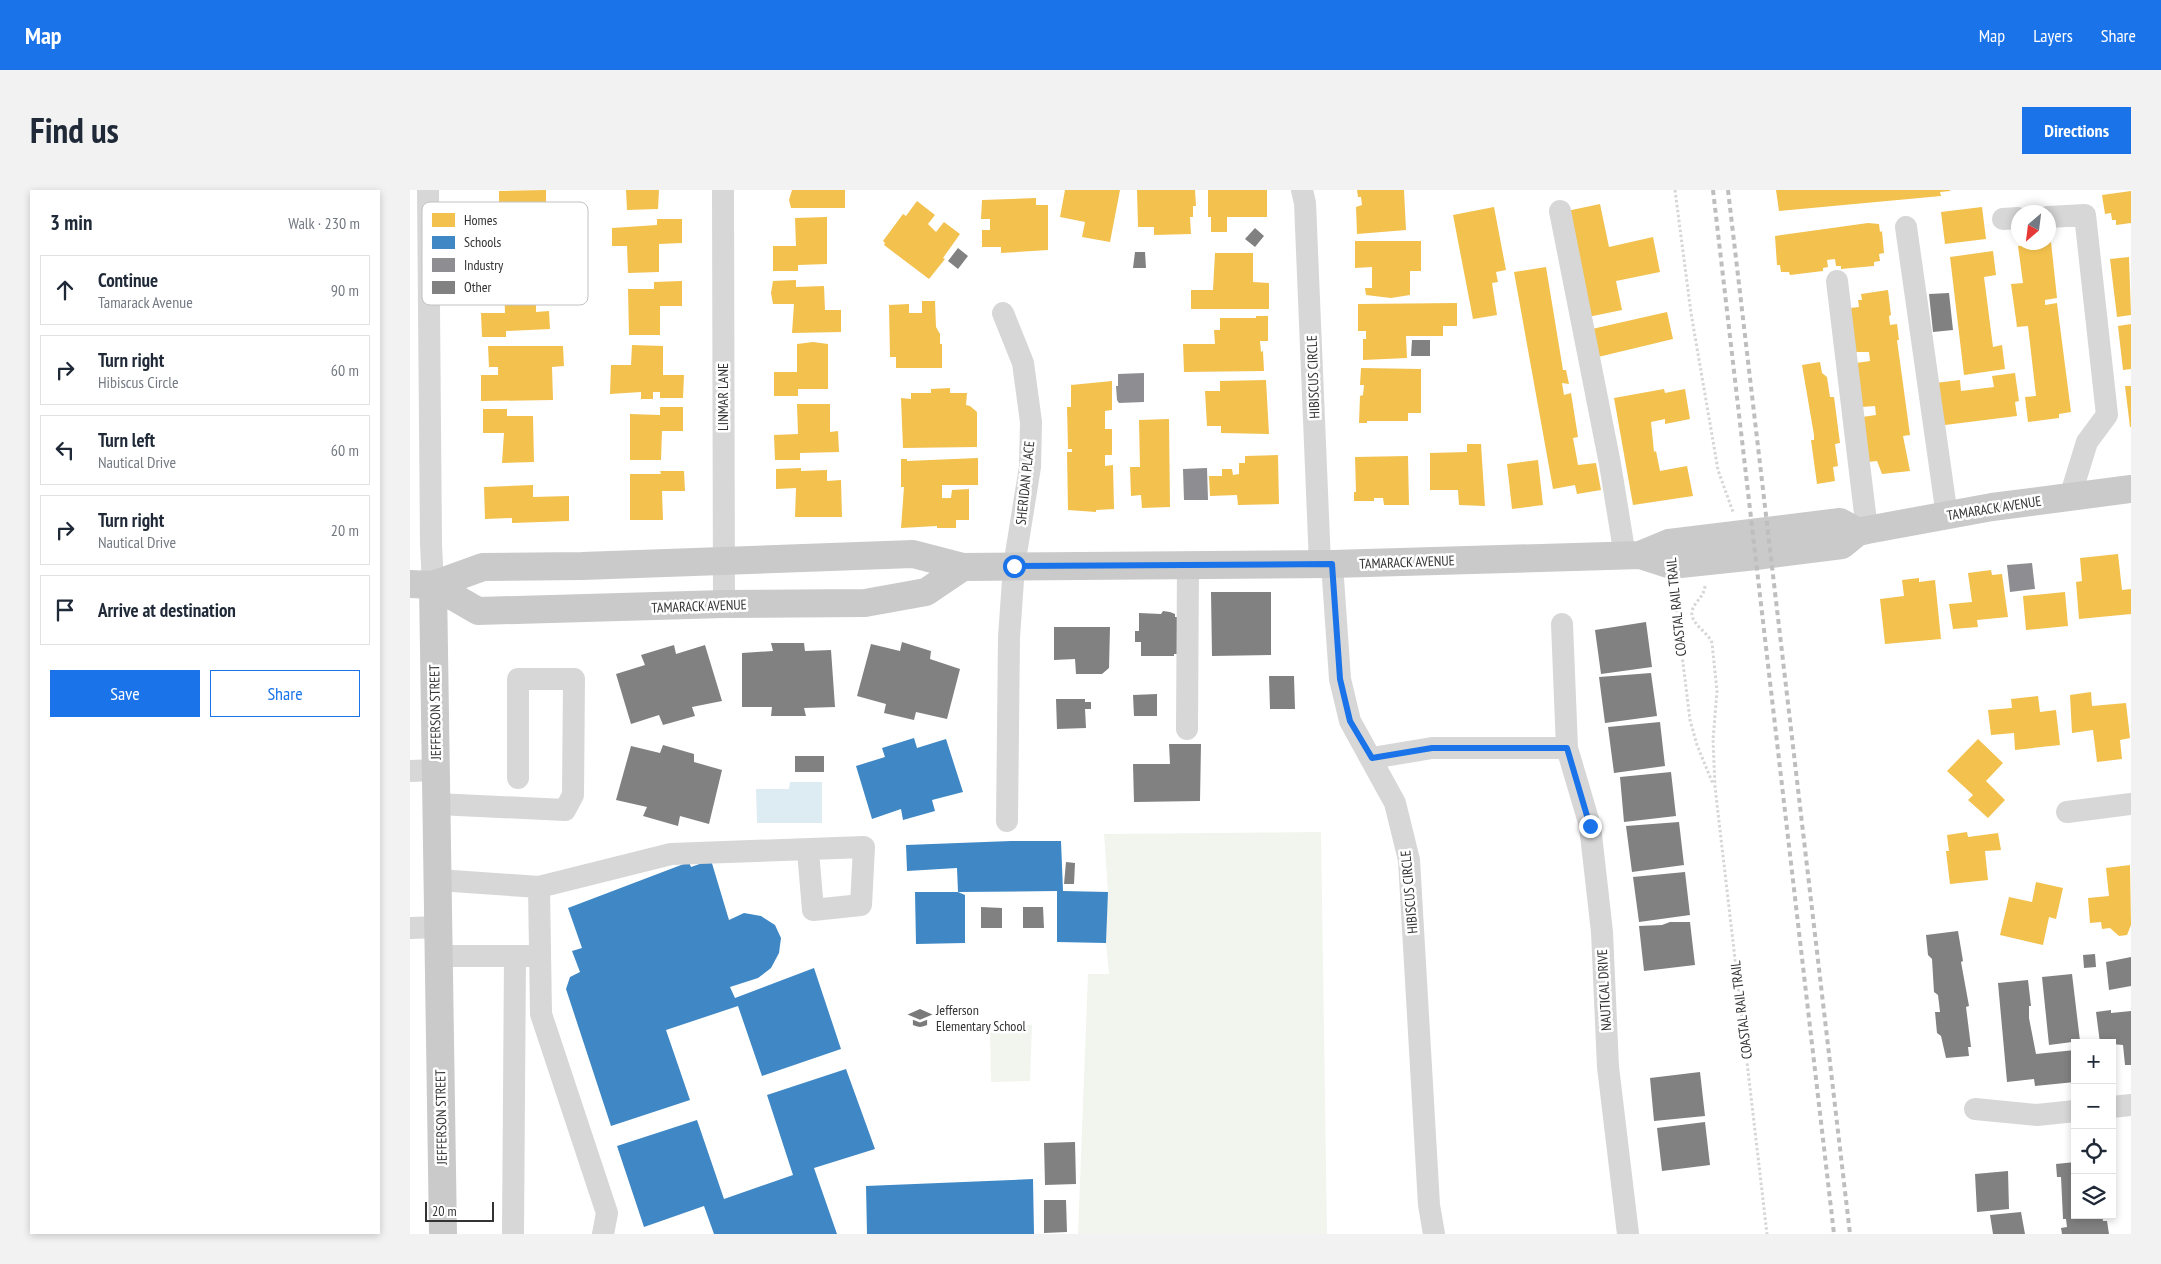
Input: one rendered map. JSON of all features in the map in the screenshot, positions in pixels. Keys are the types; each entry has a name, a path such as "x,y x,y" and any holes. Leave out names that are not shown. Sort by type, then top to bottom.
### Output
{"main road":[{"name":"TAMARACK AVENUE","path":"422,584 483,568 913,554 963,567 1326,564 1633,555 1671,565 1842,544 1862,531 1947,516 2131,489"},
{"name":"TAMARACK AVENUE","path":"1633,555 1669,543 1840,522 1862,531"},
{"name":"TAMARACK AVENUE","path":"422,584 478,611 724,604 865,603 926,592 963,567"},
{"name":"JEFFERSON STREET","path":"422,584 423,771 437,804 443,1234"}],"street":[{"name":"LINMAR LANE","path":"723,190 724,604"},
{"name":"HIBISCUS CIRCLE","path":"1302,190 1305,202 1326,564 1340,679 1350,721 1395,803 1409,860 1429,1205 1434,1234"},
{"path":"1560,211 1610,464 1633,555"},
{"path":"2056,217 2085,215 2107,415 2087,442 2070,497"},
{"path":"1906,227 1947,516"},
{"name":"JEFFERSON STREET","path":"422,253 419,284 431,544 422,584"},
{"path":"1837,281 1862,531"},
{"name":"SHERIDAN PLACE","path":"1003,313 1023,363 1031,422 1030,467 1014,566 1009,637 1007,821"},
{"path":"1187,728 1188,566"},
{"name":"NAUTICAL DRIVE","path":"1562,624 1567,748 1590,826 1602,932 1608,1067 1628,1234"},
{"path":"437,804 565,810 573,795 574,679 518,679 518,778"},
{"path":"1372,758 1432,748 1567,748"},
{"path":"2067,812 2131,804"},
{"path":"438,880 539,887 671,854 772,849 808,851"},
{"path":"539,887 541,1014 607,1213 603,1234"},
{"path":"410,928 439,927"},
{"path":"439,956 540,956"},
{"path":"513,1234 515,956"},
{"path":"2116,1107 2131,1105"},
{"path":"1976,1109 2037,1115 2071,1111"}],"path":[{"path":"1675,190 1691,313 1716,460 1734,514"},
{"name":"COASTAL RAIL TRAIL","path":"1703,561 1705,590 1692,610 1692,615 1697,625 1712,643 1717,691 1713,740 1715,786 1767,1234"},
{"name":"COASTAL RAIL TRAIL","path":"1671,565 1690,720 1695,740 1715,786"}],"shaded area":[{"path":"790,782 822,782 822,823 757,823 756,789 789,789"},
{"path":"1321,832 1327,1234 1078,1234 1088,974 1109,974 1106,943 1108,892 1104,834"},
{"path":"990,1025 1032,1025 1030,1081 991,1082"}],"building: Homes":[{"path":"546,190 546,202 499,202 499,191"},
{"path":"626,190 659,190 658,209 627,210"},
{"path":"792,190 845,190 845,208 791,208 789,200"},
{"path":"1065,190 1120,190 1110,242 1082,237 1085,222 1060,217"},
{"path":"1137,190 1195,190 1196,206 1193,206 1193,217 1190,217 1191,234 1154,235 1154,227 1138,227"},
{"path":"1208,190 1267,190 1267,217 1227,217 1227,232 1211,232 1211,217 1208,217"},
{"path":"1357,190 1404,190 1406,230 1357,234 1356,207 1362,205 1361,197 1358,197"},
{"path":"1776,190 1950,191 1940,192 1941,196 1779,211"},
{"path":"2131,191 2131,223 2116,225 2116,220 2112,220 2111,213 2105,214 2102,195"},
{"path":"1036,198 1036,205 1048,205 1048,250 1001,253 1001,247 982,247 982,230 990,230 990,219 981,219 982,200"},
{"path":"917,201 935,215 928,224 936,232 944,222 960,234 943,258 945,259 929,279 884,245 883,241 903,214 906,216"},
{"path":"1600,204 1609,247 1653,237 1660,272 1616,281 1622,310 1588,317 1567,211"},
{"path":"1494,207 1506,270 1496,272 1498,282 1492,283 1497,315 1473,319 1453,215"},
{"path":"1982,207 1986,239 1945,244 1941,212"},
{"path":"827,217 827,264 798,265 798,271 773,271 773,246 796,246 795,218"},
{"path":"657,219 682,219 682,243 659,244 659,272 628,273 627,246 612,246 612,228 657,225"},
{"path":"1868,223 1879,224 1880,232 1882,231 1884,253 1879,254 1880,261 1874,262 1874,266 1841,269 1841,266 1836,266 1835,259 1827,260 1828,267 1823,268 1823,271 1790,275 1789,272 1781,272 1780,265 1777,265 1775,236"},
{"path":"1355,241 1421,241 1421,271 1410,271 1410,295 1391,298 1366,295 1365,288 1372,288 1372,267 1355,268"},
{"path":"2019,250 2052,250 2057,298 2045,300 2045,305 2057,303 2071,412 2059,414 2059,418 2028,422 2025,397 2036,396 2028,326 2017,327 2011,284 2023,283"},
{"path":"1993,251 1996,275 1984,277 1993,347 2002,345 2005,369 1964,375 1950,257"},
{"path":"1215,253 1253,253 1253,282 1269,283 1269,309 1191,309 1191,290 1213,290"},
{"path":"2129,257 2131,315 2117,317 2110,259"},
{"path":"1546,267 1563,370 1566,370 1569,384 1562,383 1564,395 1571,393 1578,437 1573,438 1578,465 1596,463 1601,490 1577,494 1575,485 1553,489 1514,272"},
{"path":"796,280 796,287 824,286 825,310 841,310 841,332 792,333 794,304 773,304 771,293 773,281"},
{"path":"682,281 682,306 660,306 660,335 629,335 628,289 654,289 654,282"},
{"path":"1888,290 1891,315 1889,316 1890,325 1897,324 1899,340 1897,340 1910,435 1903,436 1910,471 1882,474 1877,461 1868,462 1862,417 1876,415 1875,406 1861,407 1856,363 1870,361 1869,352 1854,352 1850,308 1859,307 1858,300 1862,300 1861,294"},
{"path":"922,301 935,301 936,327 940,334 940,344 942,344 942,368 896,368 896,357 890,357 889,305 909,304 909,313 922,313"},
{"path":"1457,303 1457,326 1443,326 1443,336 1406,336 1407,358 1363,360 1363,339 1366,339 1366,331 1358,331 1358,304"},
{"path":"505,305 536,305 536,312 549,311 550,329 506,331 506,337 482,337 481,313 505,313"},
{"path":"1667,312 1673,339 1598,357 1592,329"},
{"path":"1256,316 1268,316 1268,341 1260,341 1261,352 1263,351 1264,371 1184,372 1183,344 1215,344 1214,330 1220,330 1220,318 1256,318"},
{"path":"2131,324 2131,369 2123,370 2118,326"},
{"path":"813,342 828,344 828,389 798,389 798,396 774,396 774,372 797,372 797,344"},
{"path":"632,345 663,346 663,375 684,375 683,398 660,398 660,392 653,392 653,399 641,399 641,392 610,394 611,365 631,365"},
{"path":"488,346 563,346 564,366 552,367 553,400 481,401 481,375 498,375 498,367 489,367"},
{"path":"1820,362 1822,373 1827,377 1830,397 1834,397 1840,443 1835,444 1838,466 1833,467 1835,481 1817,484 1811,440 1814,440 1814,435 1802,365"},
{"path":"1361,368 1421,369 1421,413 1408,413 1408,421 1367,421 1367,423 1359,423 1360,396 1363,395 1364,385 1360,385"},
{"path":"2015,373 2019,401 2015,402 2017,416 1945,425 1935,383 1960,380 1961,391 1994,387 1992,376"},
{"path":"1266,380 1269,434 1221,433 1221,426 1207,426 1205,391 1220,391 1220,381"},
{"path":"1112,381 1112,410 1105,411 1105,429 1112,429 1112,455 1105,455 1105,466 1113,465 1114,509 1096,510 1096,512 1068,510 1067,452 1072,452 1072,449 1068,449 1067,407 1071,407 1071,385"},
{"path":"2125,386 2131,386 2131,427 2130,427"},
{"path":"950,388 950,393 967,393 966,405 977,412 977,447 903,448 901,398 911,399 911,393 931,393 931,389"},
{"path":"1664,389 1665,393 1685,389 1690,419 1665,424 1665,419 1651,422 1654,452 1656,451 1660,471 1687,466 1693,496 1633,505 1614,398"},
{"path":"797,404 830,404 830,432 838,431 839,452 800,453 800,460 775,460 774,435 798,434"},
{"path":"660,407 683,407 683,431 662,431 661,460 630,460 630,414 660,415"},
{"path":"483,409 507,409 507,416 533,416 534,462 502,463 504,433 483,433"},
{"path":"1169,419 1170,507 1142,508 1141,495 1131,496 1130,467 1140,467 1139,420"},
{"path":"1467,444 1481,444 1485,506 1459,505 1458,490 1430,490 1430,453 1467,452"},
{"path":"1278,455 1279,504 1238,505 1237,495 1210,496 1209,476 1222,476 1222,469 1232,469 1233,475 1239,474 1239,463 1245,463 1245,456"},
{"path":"1408,456 1409,505 1384,505 1383,498 1374,498 1374,501 1354,501 1354,492 1356,492 1355,457"},
{"path":"978,458 978,485 942,485 942,498 951,498 952,490 969,489 969,520 956,520 956,528 937,528 937,526 901,528 904,487 901,487 901,459 907,459 907,461"},
{"path":"1538,460 1543,505 1512,509 1507,464"},
{"path":"801,468 801,471 827,470 827,481 841,480 842,517 795,517 796,488 776,489 776,469"},
{"path":"660,471 684,471 685,491 662,491 663,520 630,520 630,474 661,474"},
{"path":"533,485 533,497 569,496 569,521 512,523 512,518 485,519 484,487"},
{"path":"2118,554 2122,590 2131,589 2131,614 2079,619 2076,582 2082,581 2080,558"},
{"path":"1991,570 1992,575 2002,574 2008,617 1977,620 1978,627 1953,629 1949,604 1972,602 1968,573"},
{"path":"1919,578 1919,582 1935,580 1941,639 1885,644 1880,599 1904,596 1902,580"},
{"path":"2065,592 2068,626 2026,630 2023,596"},
{"path":"2091,692 2092,706 2126,703 2130,738 2120,740 2122,759 2097,762 2093,730 2072,733 2070,695"},
{"path":"2038,696 2040,712 2056,710 2060,745 2015,750 2014,733 1991,735 1988,710 2012,708 2011,699"},
{"path":"1978,739 2003,763 1986,781 2005,800 1988,818 1968,800 1973,795 1947,771"},
{"path":"1967,832 1968,837 1998,833 2001,850 1985,851 1988,880 1950,884 1946,851 1949,851 1947,835"},
{"path":"2130,865 2131,925 2127,935 2119,936 2110,928 2102,929 2101,922 2090,923 2088,898 2109,896 2106,868"},
{"path":"2036,882 2063,888 2056,919 2049,917 2043,945 2000,935 2009,897 2032,902"}],"building: Schools":[{"path":"914,738 917,748 946,739 963,792 932,800 935,811 903,820 901,809 872,819 856,766 885,757 882,748"},
{"path":"1061,841 1063,891 1108,892 1106,943 1057,942 1057,891 958,892 957,868 907,871 906,845"},
{"path":"711,860 729,920 744,913 761,916 775,925 781,938 779,953 771,968 758,978 730,987 735,998 814,968 841,1049 762,1076 738,1006 666,1030 690,1100 611,1126 566,989 570,977 580,972 572,951 582,948 568,908 689,862 691,867"},
{"path":"915,892 958,892 965,895 965,943 916,944"},
{"path":"846,1069 875,1149 814,1168 837,1234 714,1234 704,1206 644,1227 617,1146 697,1120 724,1199 793,1175 767,1095"},
{"path":"1033,1179 1034,1234 867,1234 866,1186"}],"building: Industry":[{"path":"1144,373 1144,402 1119,403 1116,386 1118,386 1118,374"},
{"path":"1207,468 1208,500 1184,500 1183,469"},
{"path":"2032,563 2035,589 2010,592 2007,565"}],"building: Other":[{"path":"1255,228 1264,236 1255,247 1245,239"},
{"path":"958,248 968,256 958,269 948,261"},
{"path":"1135,252 1145,252 1146,268 1133,268"},
{"path":"1949,293 1953,330 1933,332 1929,294"},
{"path":"1412,340 1430,340 1430,356 1411,356"},
{"path":"1211,592 1271,592 1271,655 1212,656"},
{"path":"1163,611 1175,614 1175,617 1180,617 1179,654 1174,654 1174,656 1141,656 1141,642 1135,642 1135,631 1139,631 1139,613 1161,614"},
{"path":"1646,622 1652,667 1601,674 1595,630"},
{"path":"1054,627 1110,627 1109,668 1102,674 1076,674 1075,659 1054,660"},
{"path":"902,642 931,651 930,659 960,669 947,719 916,712 914,720 884,713 886,704 857,696 871,644 900,651"},
{"path":"771,643 804,643 805,651 831,650 835,707 804,708 806,716 771,716 772,707 742,707 742,653 773,651"},
{"path":"674,645 676,654 705,645 722,701 692,707 695,716 663,725 659,715 631,724 616,674 645,665 641,655"},
{"path":"1651,673 1657,716 1605,723 1599,677"},
{"path":"1269,676 1294,676 1295,709 1270,709"},
{"path":"1157,694 1157,716 1134,716 1133,695"},
{"path":"1056,699 1085,699 1085,702 1091,702 1091,709 1085,709 1086,728 1057,729"},
{"path":"1660,722 1665,766 1614,773 1608,727"},
{"path":"1169,744 1201,744 1200,801 1134,802 1133,764 1170,764"},
{"path":"663,745 694,754 694,762 722,770 709,824 680,816 678,826 643,816 647,807 616,800 631,746 660,753"},
{"path":"795,756 824,756 824,772 795,772"},
{"path":"1671,772 1676,816 1624,822 1620,777"},
{"path":"1679,822 1684,865 1632,872 1626,826"},
{"path":"1066,862 1075,863 1074,884 1064,884"},
{"path":"1685,872 1690,915 1639,922 1633,877"},
{"path":"981,907 1002,908 1002,928 981,928"},
{"path":"1023,907 1043,907 1044,928 1023,928"},
{"path":"1670,922 1690,922 1695,965 1644,971 1639,926 1662,925"},
{"path":"1958,931 1963,961 1961,962 1969,1006 1966,1007 1971,1047 1968,1047 1969,1056 1946,1058 1941,1036 1937,1033 1935,1012 1940,1012 1938,995 1934,992 1932,959 1928,955 1926,935"},
{"path":"2095,954 2096,967 2084,968 2083,955"},
{"path":"2131,957 2131,986 2109,990 2106,962"},
{"path":"2072,974 2080,1039 2071,1039 2071,1042 2049,1045 2042,977"},
{"path":"2028,980 2031,1006 2029,1006 2029,1018 2036,1054 2071,1050 2071,1082 2035,1086 2034,1079 2007,1082 1998,983"},
{"path":"2111,1010 2111,1013 2131,1011 2131,1065 2125,1065 2123,1045 2116,1044 2116,1039 2099,1039 2096,1012"},
{"path":"1700,1072 1705,1116 1654,1121 1650,1078"},
{"path":"1705,1122 1710,1165 1662,1171 1657,1128"},
{"path":"1075,1142 1076,1184 1045,1185 1044,1143"},
{"path":"2071,1162 2071,1219 2103,1219 2103,1221 2107,1221 2109,1234 2062,1234 2061,1228 2067,1227 2066,1219 2063,1219 2061,1177 2057,1177 2056,1164"},
{"path":"2008,1171 2009,1209 1977,1212 1975,1174"},
{"path":"1044,1200 1066,1200 1067,1232 1044,1233"},
{"path":"2021,1212 2025,1234 1993,1234 1990,1215"}],"railway":[{"path":"1713,190 1834,1234"},
{"path":"1728,190 1850,1234"}],"place":[{"name":"Jefferson Elementary School","path":"920,1018"}],"route":[{"path":"1014,566 1332,564 1340,679 1350,721 1372,758 1432,748 1567,748 1590,826"}]}
